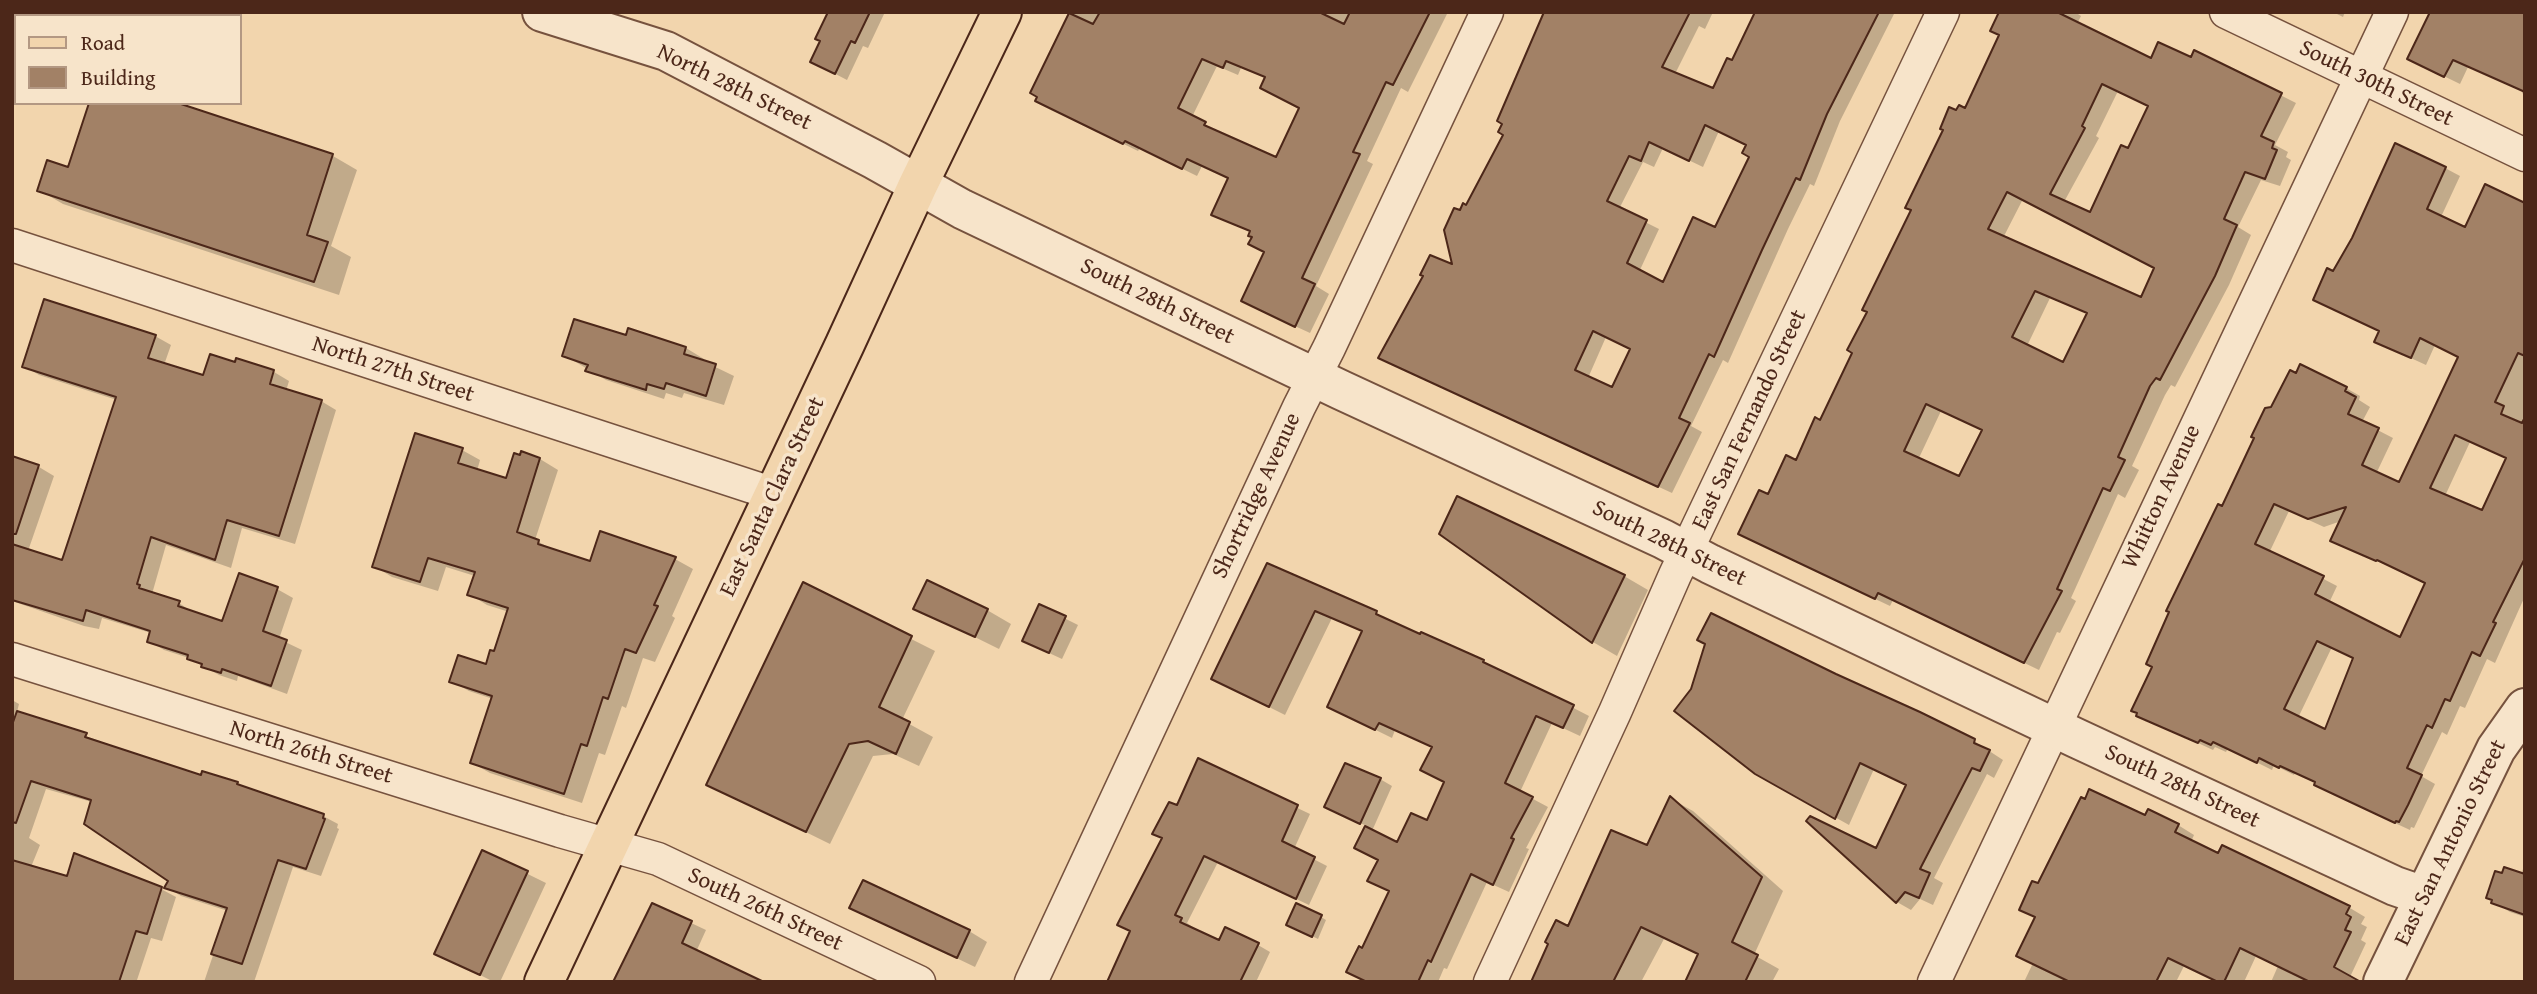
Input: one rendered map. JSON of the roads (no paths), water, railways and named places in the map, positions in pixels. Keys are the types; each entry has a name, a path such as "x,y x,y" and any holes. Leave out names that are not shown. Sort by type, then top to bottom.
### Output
{"main road":[{"name":"East Santa Clara Street","path":"544,982 1002,12"}],"street":[{"name":"North 28th Street","path":"542,12 666,51 918,185"},
{"name":"Shortridge Avenue","path":"1031,982 1486,12"},
{"name":"East San Fernando Street","path":"1490,982 1687,551 1943,12"},
{"name":"South 30th Street","path":"2227,12 2525,155"},
{"name":"Whitton Avenue","path":"1934,982 2392,12"},
{"name":"South 28th Street","path":"918,185 962,209 2053,727 2395,886 2424,895"},
{"name":"North 27th Street","path":"12,245 774,494"},
{"name":"North 26th Street","path":"12,659 560,831 610,844"},
{"name":"East San Antonio Street","path":"2383,982 2496,748 2525,708"},
{"name":"South 26th Street","path":"610,844 658,859 919,982"}]}
